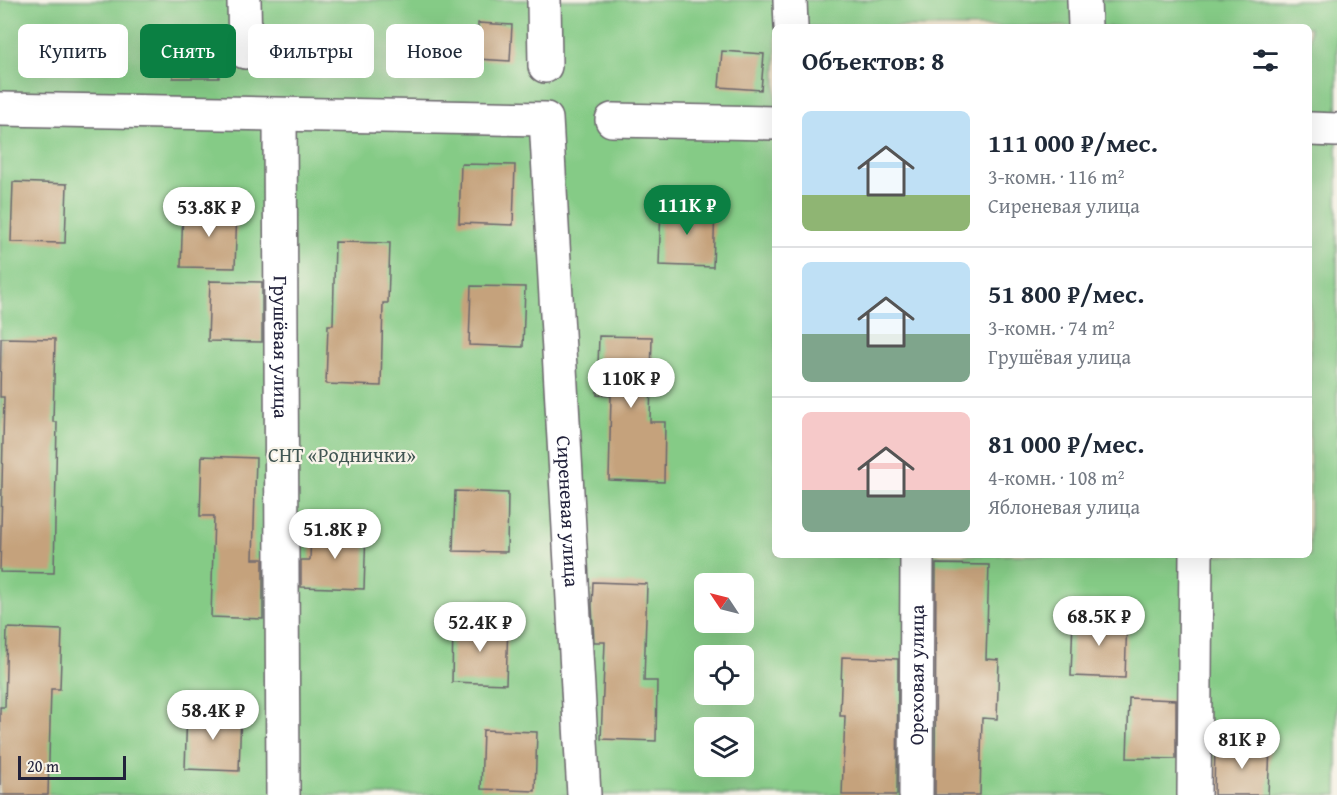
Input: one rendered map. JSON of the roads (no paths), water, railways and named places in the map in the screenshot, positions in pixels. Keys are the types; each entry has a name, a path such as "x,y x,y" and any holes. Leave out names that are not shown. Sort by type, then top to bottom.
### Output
{"street":[{"path":"244,0 245,52"},
{"path":"544,0 546,66"},
{"path":"790,0 791,24"},
{"path":"1084,0 1085,24"},
{"path":"0,109 280,115"},
{"name":"Сиреневая улица","path":"280,115 546,119 584,795"},
{"name":"Грушёвая улица","path":"280,115 283,795"},
{"path":"612,120 772,123"},
{"path":"1312,129 1337,130"},
{"name":"Ореховая улица","path":"916,795 917,558"},
{"path":"1194,795 1196,558"}],"park label":[{"name":"СНТ «Роднички»","path":"342,455"}]}
